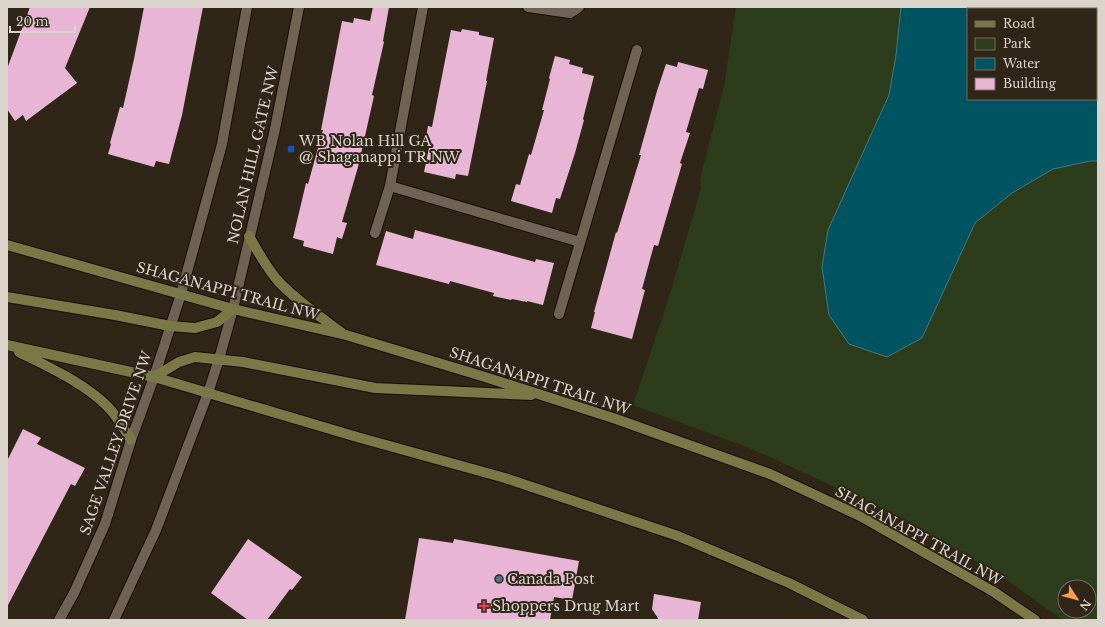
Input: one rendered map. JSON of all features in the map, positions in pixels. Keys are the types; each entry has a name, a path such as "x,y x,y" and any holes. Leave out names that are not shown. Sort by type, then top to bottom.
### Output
{"main road":[{"path":"249,236 266,265 279,282 294,297 346,335"},
{"name":"SHAGANAPPI TRAIL NW","path":"7,245 233,309 346,335 545,395 770,474 860,516 994,592 1035,620"},
{"path":"7,297 100,312 170,326 195,328 217,322 233,309"},
{"path":"8,346 154,377 357,437 505,478 678,536 789,583 863,620"},
{"path":"8,346 71,379 96,397 110,410 131,440"},
{"path":"154,377 178,362 194,357 243,362 375,388 545,395"}],"street":[{"path":"180,294 222,144 247,7"},
{"name":"NOLAN HILL GATE NW","path":"233,309 274,129 299,7"},
{"path":"375,233 390,186 423,7"},
{"path":"528,7 570,13 579,7"},
{"path":"559,314 637,50"},
{"path":"390,186 580,242"},
{"name":"SAGE VALLEY DRIVE NW","path":"59,620 74,594 105,524 131,440 154,377 180,294"},
{"path":"114,620 156,530 208,394 233,309"}],"green space":[{"path":"736,7 1098,7 1098,620 1062,619 1097,619 1097,579 1057,579 1057,616 1001,576 900,517 752,449 633,405 666,307 701,189 700,179 724,86"}],"water":[{"path":"901,7 1098,7 1098,161 1090,161 1053,169 1012,193 975,223 922,338 887,357 849,344 829,315 822,267 828,230 889,95 896,55"}],"building":[{"path":"30,7 90,7 65,68 77,83 26,121 23,115 15,121 7,109 7,69"},
{"path":"144,7 203,7 182,115 169,164 156,161 154,167 108,154 120,107 123,108"},
{"path":"373,7 389,7 384,42 372,95 374,96 358,167 342,222 347,223 342,239 337,237 333,254 303,246 304,241 293,238 306,183 308,184 323,130 321,130 342,21 353,23 354,18 370,21"},
{"path":"462,29 479,32 479,35 494,38 468,176 456,174 455,179 424,172 430,143 425,143 428,126 432,127 451,30 461,32"},
{"path":"555,56 570,60 569,64 583,68 582,73 594,76 575,153 560,199 556,198 552,213 511,201 516,184 520,185 529,154 531,155 544,110 542,110"},
{"path":"678,62 708,70 703,89 699,88 686,132 690,133 680,163 682,164 658,246 654,245 642,289 645,290 632,339 591,328 616,232 617,233 641,155 639,155 657,91 666,64 677,67"},
{"path":"415,230 535,262 536,259 554,263 543,305 493,296 494,293 450,281 449,284 376,265 386,231 413,239"},
{"path":"23,429 41,438 37,444 85,468 75,486 71,484 7,607 7,461"},
{"path":"419,538 453,543 454,539 579,561 572,600 554,597 550,620 405,620"},
{"path":"248,539 302,577 292,590 290,589 267,620 248,620 211,593"},
{"path":"654,594 701,602 698,620 659,620 652,609"}],"place":[{"name":"WB Nolan Hill GA @ Shaganappi TR NW","path":"291,149"},
{"name":"Canada Post","path":"499,579"},
{"name":"Shoppers Drug Mart","path":"484,606"}]}
